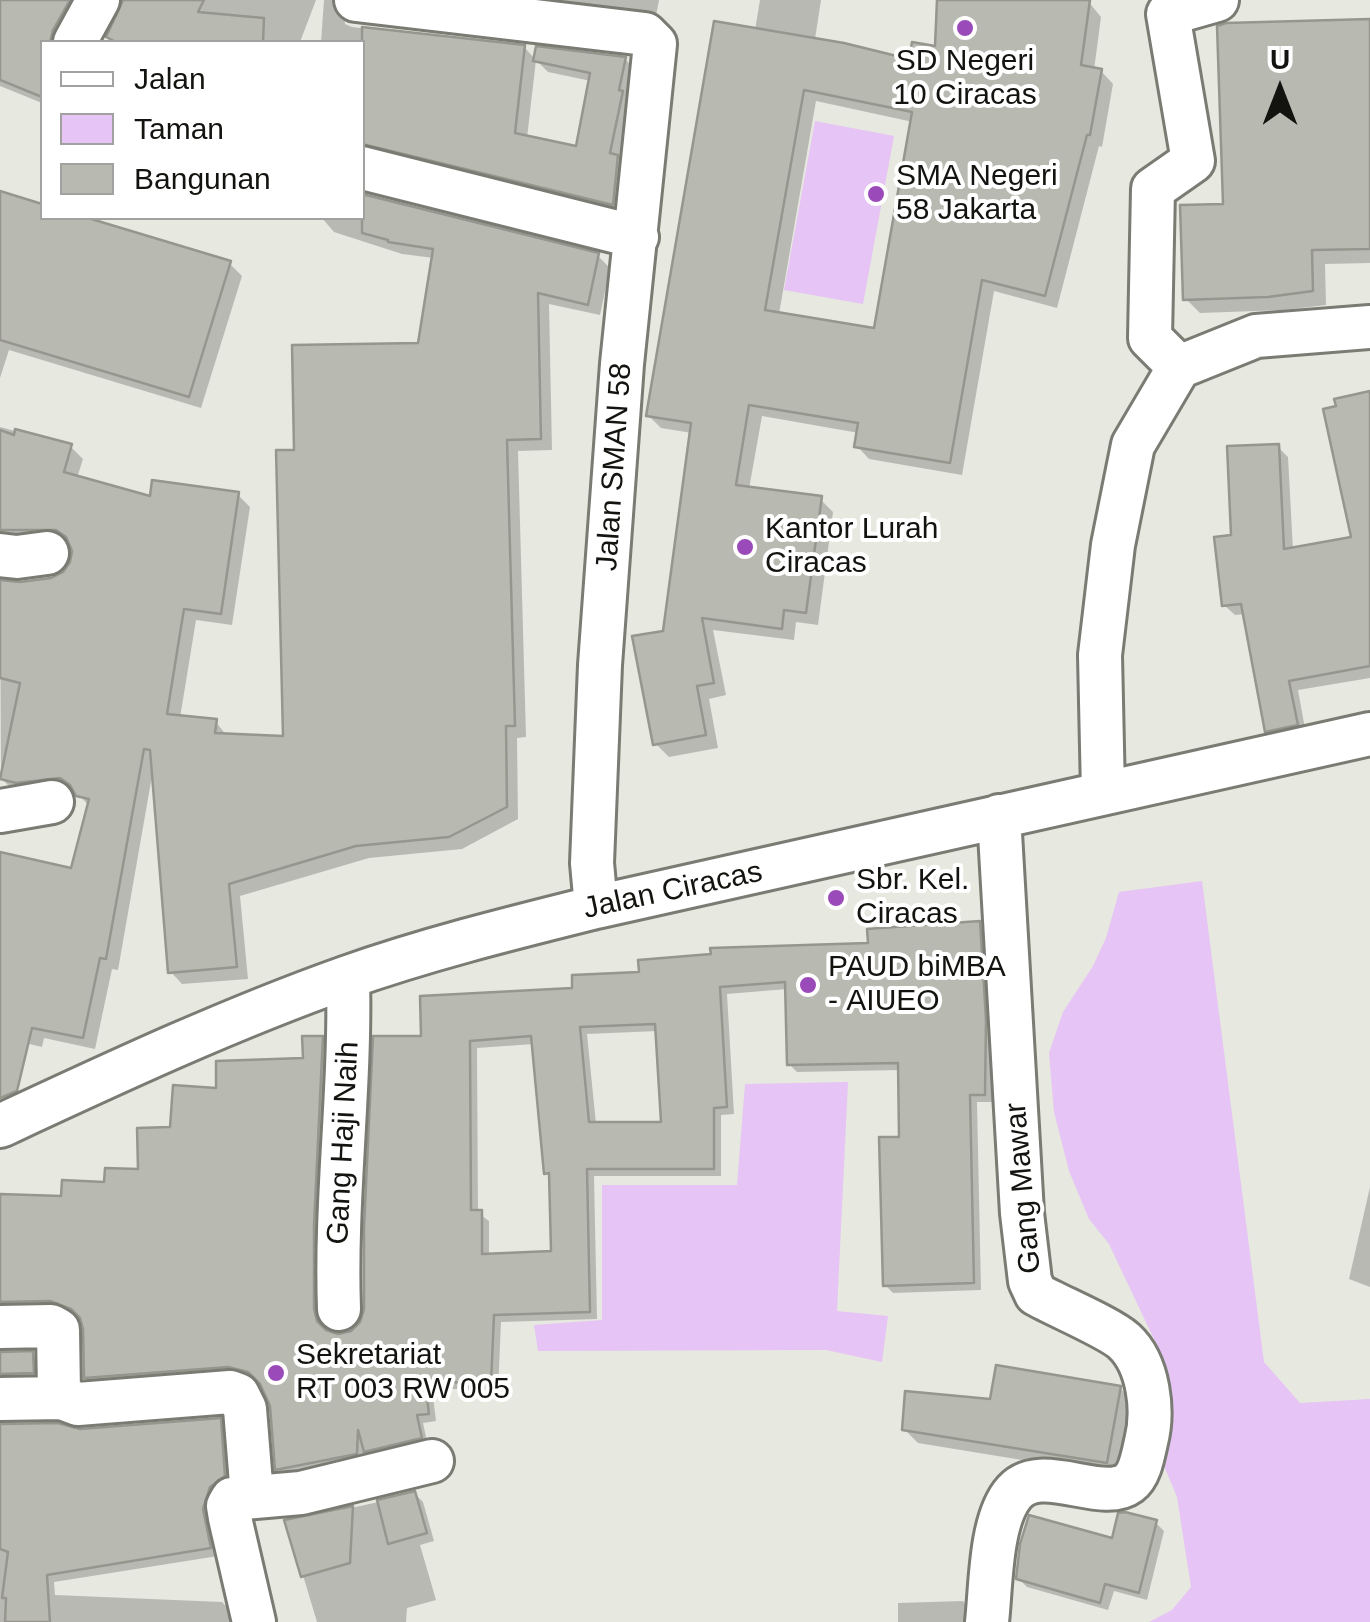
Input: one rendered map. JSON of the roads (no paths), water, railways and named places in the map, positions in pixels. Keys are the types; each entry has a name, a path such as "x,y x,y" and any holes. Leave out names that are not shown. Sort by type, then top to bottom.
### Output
{"street":[{"path":"76,40 98,0"},
{"name":"Jalan SMAN 58","path":"356,0 645,34 651,37 656,52 622,364 600,665 592,864 596,907"},
{"path":"1179,366 1150,338 1152,190 1193,161 1168,14 1217,0"},
{"path":"365,169 637,237"},
{"path":"1103,793 1100,655 1113,545 1133,445 1179,366 1256,336 1370,328"},
{"path":"0,555 17,557 47,552"},
{"name":"Jalan Ciracas","path":"0,1126 193,1038 348,977 488,934 1370,734"},
{"path":"0,811 52,802"},
{"name":"Gang Mawar","path":"987,1622 998,1534 1012,1493 1025,1485 1048,1480 1117,1489 1131,1482 1140,1466 1151,1410 1138,1360 1123,1340 1036,1294 1030,1282 1022,1213 999,816"},
{"name":"Gang Haji Naih","path":"340,1309 340,1161 350,1043 348,977"},
{"path":"0,1327 51,1326 58,1330 58,1393 62,1398"},
{"path":"0,1399 62,1398 78,1404 230,1392 238,1396 245,1409 252,1496"},
{"path":"254,1622 228,1506 232,1499 301,1493 432,1461"}],"place":[{"name":"SD Negeri 10 Ciracas","path":"965,28"},
{"name":"SMA Negeri 58 Jakarta","path":"876,194"},
{"name":"Kantor Lurah Ciracas","path":"745,547"},
{"name":"Sbr. Kel. Ciracas","path":"836,898"},
{"name":"PAUD biMBA - AIUEO","path":"808,985"},
{"name":"Sekretariat RT 003 RW 005","path":"276,1373"}]}
